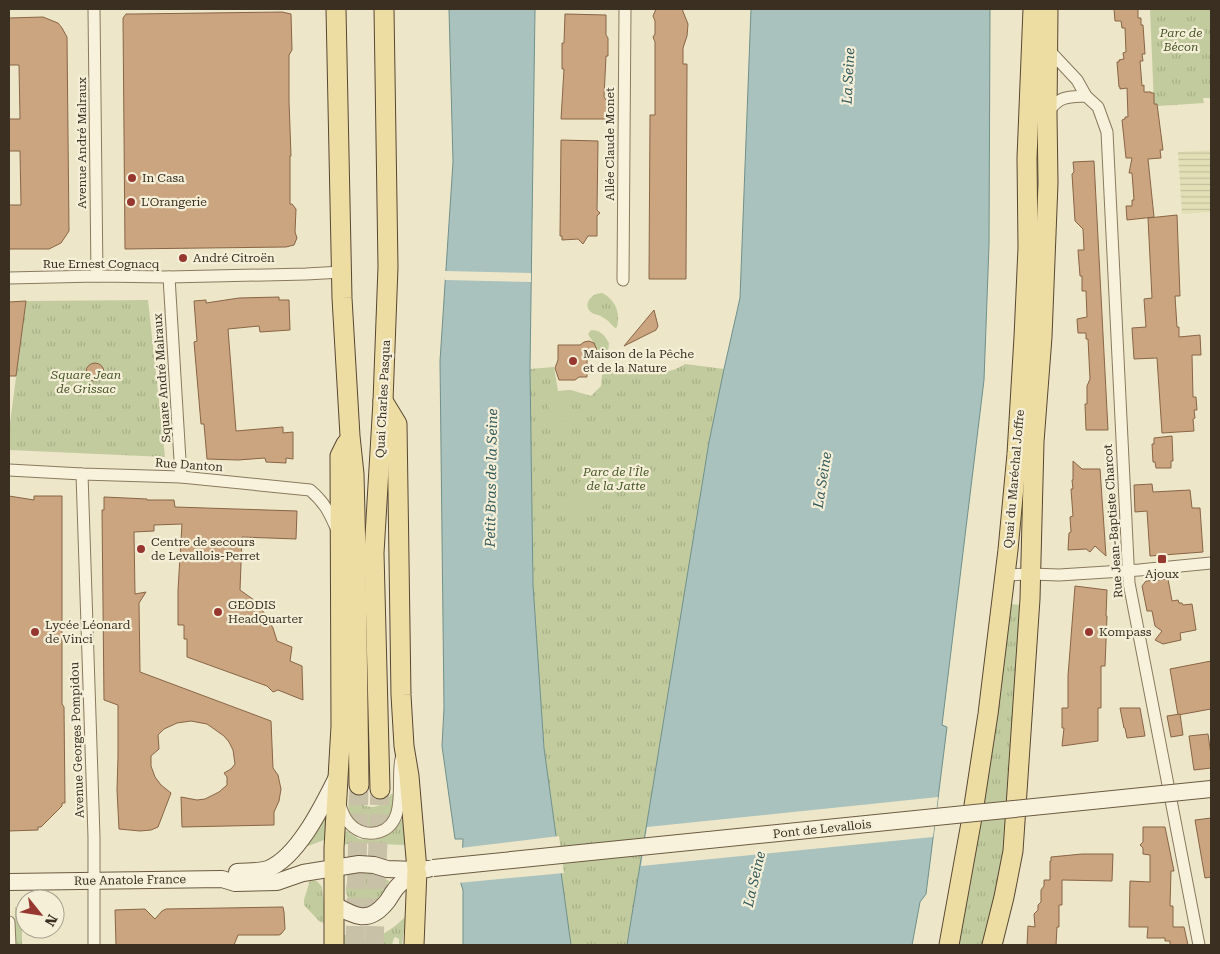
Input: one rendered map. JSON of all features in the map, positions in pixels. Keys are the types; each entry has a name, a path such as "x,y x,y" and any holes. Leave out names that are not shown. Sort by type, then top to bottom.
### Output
{"main road":[{"path":"336,9 342,298 354,474 359,785"},
{"name":"Quai Charles Pasqua","path":"380,789 374,554 383,401 388,267 384,9"},
{"name":"Quai du Maréchal Joffre","path":"949,945 973,812 988,714 1005,575 1016,454 1028,248 1028,158 1033,9"},
{"name":"Quai du Maréchal Joffre","path":"992,945 1013,851 1031,574 1034,442 1042,336 1048,183 1046,114 1048,9"},
{"path":"383,401 397,424 401,696 404,746 425,869 414,945"},
{"path":"334,945 334,868 341,726 340,456 350,436"},
{"path":"222,879 238,872 254,872 268,868 282,860 304,836 338,780"},
{"name":"Pont de Levallois","path":"222,879 235,883 277,882 303,873 366,864 387,869 425,869 1211,789"},
{"path":"334,904 361,917 373,914 388,901 395,890 425,869"},
{"name":"Rue Anatole France","path":"9,882 222,879"}],"street":[{"name":"Avenue André Malraux","path":"94,9 97,276"},
{"name":"Allée Claude Monet","path":"623,280 625,9"},
{"name":"Rue Jean-Baptiste Charcot","path":"1047,48 1077,80 1086,96 1098,107 1106,132 1129,584 1199,945"},
{"path":"1046,114 1054,103 1064,98 1086,96"},
{"name":"Rue Ernest Cognacq","path":"9,278 169,277 342,272"},
{"name":"Square André Malraux","path":"169,277 182,477"},
{"name":"Rue Danton","path":"9,470 182,477 310,490 326,507 340,537"},
{"name":"Avenue Georges Pompidou","path":"82,474 94,880 94,945"},
{"path":"1005,575 1059,575 1128,571 1211,563"},
{"path":"338,780 342,810 350,825 365,833 383,831 392,824 399,806 399,766 404,746"},
{"path":"9,922 10,945"}],"shaded area":[{"path":"1211,150 1211,212 1182,214 1178,152"}],"green space":[{"name":"Parc de Bécon","path":"1150,9 1211,9 1211,98 1203,98 1204,103 1158,106 1154,104"},
{"path":"598,293 602,293 616,307 618,322 615,328 606,319 592,313 588,309 589,300"},
{"name":"Square Jean de Grissac","path":"148,300 165,457 9,450 9,431 26,301"},
{"path":"591,330 600,332 609,343 608,352 603,358 597,359 592,357 595,354 596,348 588,334"},
{"name":"Parc de l'Île de la Jatte","path":"685,364 724,369 709,442 627,945 571,945 544,748 533,585 530,369 554,367 558,391 571,390 591,396 601,386 602,375 607,369 666,372"},
{"path":"571,390 570,421 549,421 549,392"},
{"path":"586,481 598,487 604,499 598,511 586,517 574,511 568,499 574,487"},
{"path":"1010,604 1022,605 1006,850 984,945 958,945"},
{"path":"393,794 392,811 388,819 383,823 365,826 359,824 350,815 348,808 349,795 352,795 361,804 372,807 383,804"},
{"path":"325,816 328,818 324,840 308,846 305,845"},
{"path":"404,817 406,845 352,843 343,845 343,831 345,830 359,839 374,840 385,837 394,831"},
{"path":"364,872 389,881 372,904 363,907 355,905 349,900 346,892 347,884 353,876"},
{"path":"310,880 317,881 322,887 326,921 324,923 320,922 304,905"},
{"path":"15,907 15,939 22,939 22,945 14,945"},
{"path":"406,916 402,945 399,945 399,939 395,937 392,945 341,945 341,934 360,939 374,938 391,929"}],"water":[{"name":"Petit Bras de la Seine","path":"449,9 535,9 530,369 533,585 544,748 571,945 463,945 463,890 461,884 463,839 455,839 442,746 444,708 440,361 453,162"},
{"name":"La Seine","path":"751,9 990,9 989,245 984,380 942,725 947,727 926,894 920,902 912,945 627,945 709,442 740,298"}],"pier":[{"path":"445,271 531,273 531,282 445,280"},
{"path":"938,797 933,837 641,866 647,827"},
{"path":"559,836 564,873 458,883 460,848"}],"building":[{"path":"656,9 682,9 688,24 683,48 683,64 687,64 686,279 649,279 650,115 655,115 655,42 653,37 655,34 655,21 653,16"},
{"path":"1114,9 1138,9 1138,18 1141,18 1141,25 1143,25 1145,54 1142,54 1143,61 1140,61 1142,86 1144,85 1144,92 1154,93 1154,104 1157,104 1163,150 1160,150 1161,158 1148,159 1154,217 1127,220 1126,206 1132,206 1132,200 1134,200 1132,173 1129,173 1132,158 1126,158 1122,120 1128,117 1127,88 1120,89 1119,87 1117,62 1124,59 1123,53 1126,52 1125,28 1122,28 1121,21 1115,21"},
{"path":"282,12 291,14 292,50 289,55 290,204 296,209 295,232 297,238 294,245 286,247 125,249 123,18 126,14"},
{"path":"565,14 606,15 608,56 606,56 604,97 607,101 606,119 561,119 564,69 562,69 562,43 564,43"},
{"path":"43,17 58,23 67,37 69,231 61,243 49,249 9,249 9,205 21,205 20,151 9,151 9,119 20,119 19,65 9,65 9,18"},
{"path":"561,140 598,141 597,210 600,213 597,216 597,236 588,236 583,244 578,239 562,240 562,236 560,236"},
{"path":"1094,161 1108,430 1086,430 1085,404 1087,404 1087,386 1090,379 1088,339 1086,339 1086,333 1078,333 1077,319 1087,317 1086,291 1082,291 1078,250 1084,250 1083,229 1075,221 1073,162"},
{"path":"1177,215 1180,296 1175,296 1177,327 1179,327 1179,337 1200,335 1201,355 1192,355 1193,397 1196,397 1197,410 1194,410 1194,431 1162,433 1157,358 1134,359 1132,328 1146,327 1144,299 1152,298 1148,218"},
{"path":"279,297 279,300 289,300 290,330 260,332 259,326 228,329 236,431 283,427 283,433 293,432 293,459 286,458 286,463 266,462 265,458 238,460 207,459 204,424 201,424 194,342 197,341 194,301 206,300 206,303 239,298"},
{"path":"26,301 16,376 9,376 9,302"},
{"path":"654,310 658,326 656,330 624,346"},
{"name":"Maison de la Pêche et de la Nature","path":"589,341 594,343 597,350 587,360 587,377 579,377 575,380 559,380 555,368 558,360 558,345 580,345"},
{"path":"91,363 99,363 104,368 102,379 91,381 86,376 86,368"},
{"path":"1172,436 1173,461 1171,461 1171,468 1156,468 1155,462 1153,462 1152,444 1154,444 1154,438"},
{"path":"1073,461 1082,469 1100,469 1106,556 1095,546 1090,552 1086,549 1068,550 1069,533 1071,532 1070,517 1073,516 1071,489 1073,489"},
{"path":"1152,484 1153,492 1190,490 1192,508 1200,508 1203,552 1150,556 1147,511 1135,512 1134,485"},
{"name":"Lycée Léonard de Vinci","path":"9,496 34,500 34,496 62,496 62,704 64,707 65,803 62,803 62,806 41,827 38,827 38,830 9,831"},
{"path":"104,497 174,500 175,507 297,511 296,539 242,537 240,590 254,600 265,614 273,628 277,641 292,647 290,661 302,666 303,700 278,690 273,692 267,686 187,657 187,639 184,639 184,625 178,625 182,524 154,525 154,531 134,532 135,594 146,592 139,603 140,672 271,721 273,768 278,775 281,789 279,801 274,812 274,825 182,827 181,797 197,800 205,799 219,792 227,785 227,777 224,773 235,764 233,750 224,736 207,724 191,721 177,723 164,729 158,735 159,749 151,756 151,766 155,777 171,793 158,827 140,831 119,829 117,790 118,705 104,700 102,510 104,510"},
{"path":"1168,579 1172,601 1178,600 1183,605 1192,604 1196,630 1180,633 1181,640 1163,644 1155,640 1162,631 1155,626 1152,611 1147,611 1142,586 1146,581"},
{"path":"1075,586 1107,590 1105,666 1101,666 1101,708 1098,708 1098,741 1062,746 1064,728 1062,728 1062,708 1068,708 1068,676"},
{"path":"1211,661 1211,709 1178,715 1170,669"},
{"path":"1120,708 1140,708 1145,736 1127,738"},
{"path":"1180,714 1183,735 1171,737 1167,716"},
{"path":"1208,734 1211,768 1194,770 1189,736"},
{"path":"1211,818 1211,877 1205,878 1195,820"},
{"path":"1143,827 1165,827 1174,871 1171,871 1170,906 1173,906 1173,927 1184,927 1188,945 1170,945 1170,941 1165,941 1165,938 1147,938 1148,927 1129,927 1130,881 1150,882 1150,855 1143,854 1143,848 1140,845 1143,842"},
{"path":"1113,854 1112,881 1062,880 1062,905 1059,905 1059,927 1057,927 1056,945 1027,945 1028,926 1035,927 1034,914 1041,902 1041,890 1044,886 1044,880 1050,880 1051,857"},
{"path":"283,907 285,929 279,935 238,935 234,945 116,945 115,910 145,909 155,919 166,909"}],"tunnel":[{"path":"355,945 359,785"},
{"path":"374,945 380,789"}],"place":[{"name":"In Casa","path":"132,178"},
{"name":"L'Orangerie","path":"131,202"},
{"name":"André Citroën","path":"183,258"},
{"name":"Maison de la Pêche et de la Nature","path":"573,361"},
{"name":"Centre de secours de Levallois-Perret","path":"141,549"},
{"name":"Ajoux","path":"1162,559"},
{"name":"GEODIS HeadQuarter","path":"218,612"},
{"name":"Lycée Léonard de Vinci","path":"35,632"},
{"name":"Kompass","path":"1089,632"}]}
